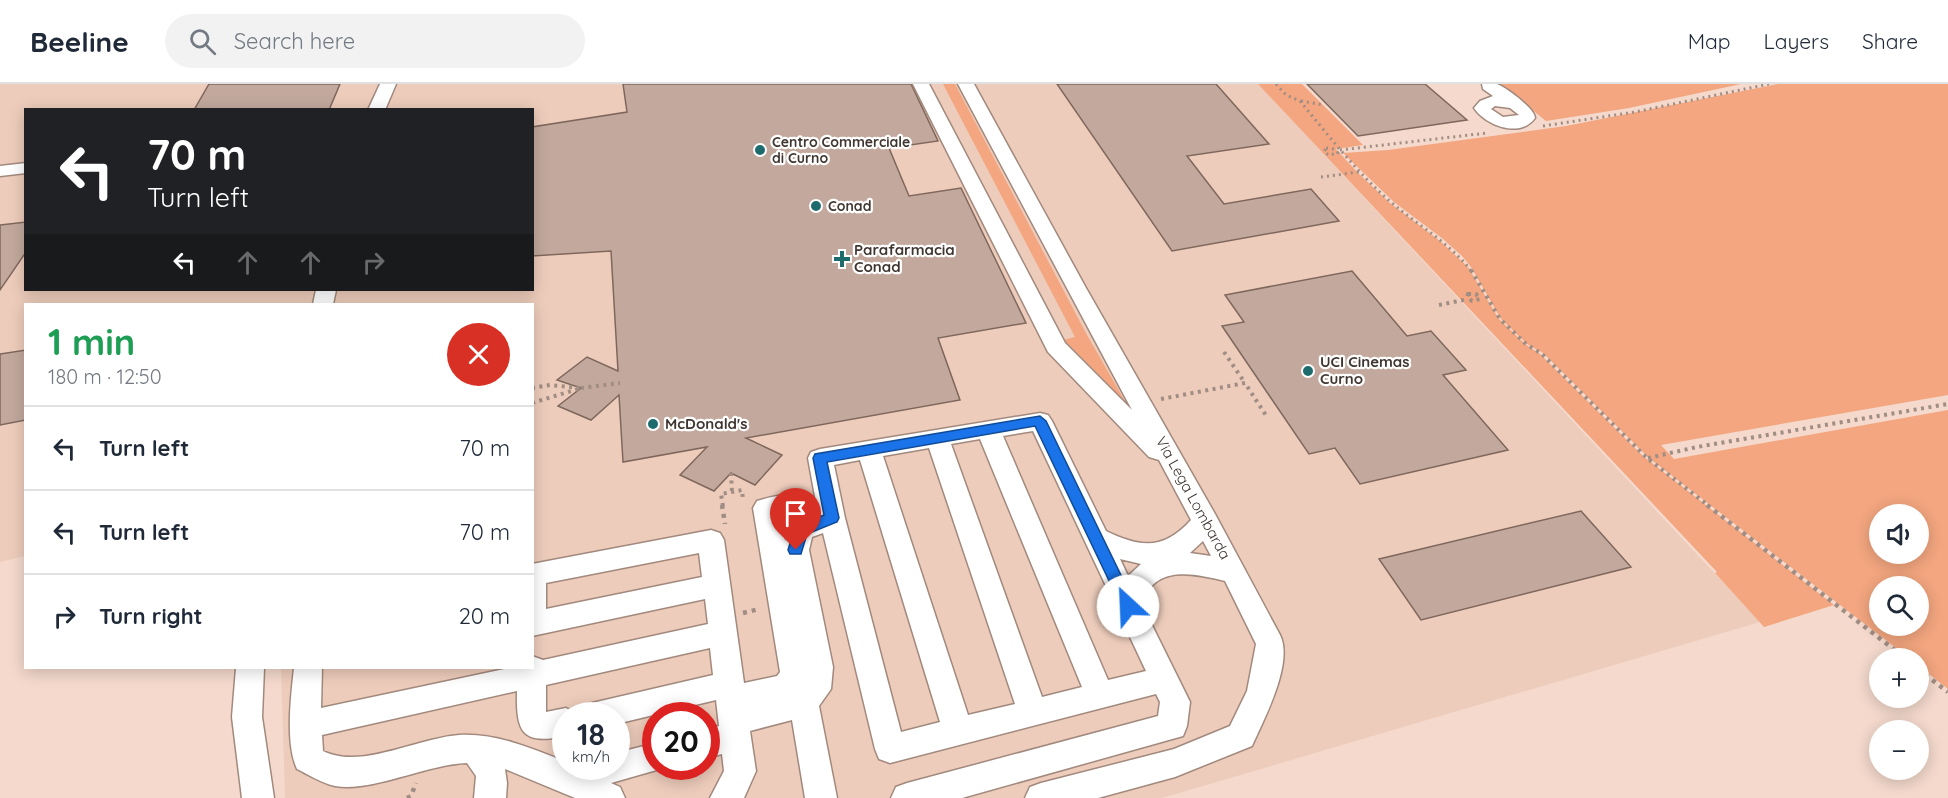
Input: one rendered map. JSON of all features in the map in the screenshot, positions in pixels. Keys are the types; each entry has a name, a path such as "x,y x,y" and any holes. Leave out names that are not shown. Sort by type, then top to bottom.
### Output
{"street":[{"path":"377,108 388,84"},
{"path":"921,84 1056,347 1179,472"},
{"name":"Via Lega Lombarda","path":"966,84 1076,288 1142,403 1270,644 1262,692 1241,736 1175,763 1041,798"},
{"path":"1489,91 1522,107"},
{"path":"0,171 24,168"},
{"path":"907,798 1172,726 1175,702 1164,679 1128,606 1040,421 820,458 832,518 890,748 1164,679"},
{"path":"988,429 1100,695"},
{"path":"937,438 1033,712"},
{"path":"869,450 958,731"},
{"path":"720,726 732,710 792,682 795,672 766,508 790,504"},
{"path":"630,714 732,710 804,703 816,689 819,667 796,550 800,531 832,518"},
{"path":"1096,538 1117,549 1140,554 1163,552 1183,544 1206,521"},
{"path":"534,575 719,535 727,595 723,633 740,771 726,798"},
{"path":"1128,606 1134,587 1149,573 1168,564 1192,562 1234,573"},
{"path":"534,624 727,595"},
{"path":"306,725 532,671 723,633"},
{"path":"250,669 247,717 258,798"},
{"path":"314,669 306,725 308,759 336,772 363,769 449,751 474,749 496,752 552,773"},
{"path":"532,671 531,718 537,725 552,725"},
{"path":"804,703 821,798"},
{"path":"474,749 487,761 493,778 490,798"},
{"path":"569,780 609,798"}],"path":[{"path":"1276,84 1286,95 1300,101 1324,105"},
{"path":"1541,126 1635,112 1769,84"},
{"path":"1300,101 1339,151 1359,172 1392,203 1461,256 1470,267 1500,319 1526,344 1542,354 1647,458 1892,648"},
{"path":"1339,151 1497,132"},
{"path":"1321,177 1359,172"},
{"path":"1439,305 1468,299 1477,302 1480,297 1487,297"},
{"path":"1224,352 1267,417"},
{"path":"534,403 580,388 620,382"},
{"path":"1142,403 1245,383"},
{"path":"534,388 550,385 580,388"},
{"path":"1647,458 1697,447 1948,404"},
{"path":"731,473 732,492"},
{"path":"719,535 721,494 741,490 745,508"},
{"path":"727,595 739,614 762,609 760,599"},
{"path":"1929,677 1948,692"}],"shaded area":[{"path":"0,84 1258,84 1760,622 1162,798 285,798 281,669 534,669 534,303 24,303 24,556 0,562"},
{"path":"943,84 955,84 1087,335 1130,410 1063,340 1075,337"},
{"path":"1258,84 1302,84 1363,145 1336,149 1390,203 1440,241 1468,267 1499,319 1525,344 1540,354 1643,456 1834,605 1764,627 1715,573 1717,572"},
{"path":"1500,84 1741,84 1629,108 1546,121"},
{"path":"1778,84 1948,84 1948,395 1661,445 1674,459 1948,410 1948,689 1929,674 1929,648 1896,648 1880,636 1929,636 1929,576 1869,576 1869,627 1649,458 1543,353 1527,344 1501,319 1471,267 1462,256 1394,202 1343,153 1388,150 1566,126"}],"building":[{"path":"209,84 340,84 330,108 195,108"},
{"path":"623,84 911,84 938,141 889,148 909,196 961,188 1026,323 938,338 960,400 746,438 782,455 755,485 731,473 714,491 680,475 707,447 623,462 619,395 591,420 558,406 581,388 557,380 587,357 618,371 611,251 534,256 534,127 627,112"},
{"path":"1057,84 1216,84 1269,144 1187,156 1224,204 1311,189 1339,221 1172,251"},
{"path":"1307,84 1425,84 1467,120 1358,136"},
{"path":"24,222 24,255 0,290 0,225"},
{"path":"1352,271 1407,336 1431,331 1466,370 1443,375 1508,450 1360,484 1335,448 1309,454 1222,326 1244,322 1225,295"},
{"path":"24,350 24,420 0,425 0,354"},
{"path":"1581,511 1631,567 1421,620 1379,559"}],"place":[{"name":"Centro Commerciale di Curno","path":"760,150"},
{"name":"Conad","path":"816,206"},
{"name":"Parafarmacia Conad","path":"842,259"},
{"name":"UCI Cinemas Curno","path":"1308,371"},
{"name":"McDonald's","path":"653,424"}],"route":[{"path":"796,550 800,531 832,518 820,458 1040,421 1128,606"}]}
